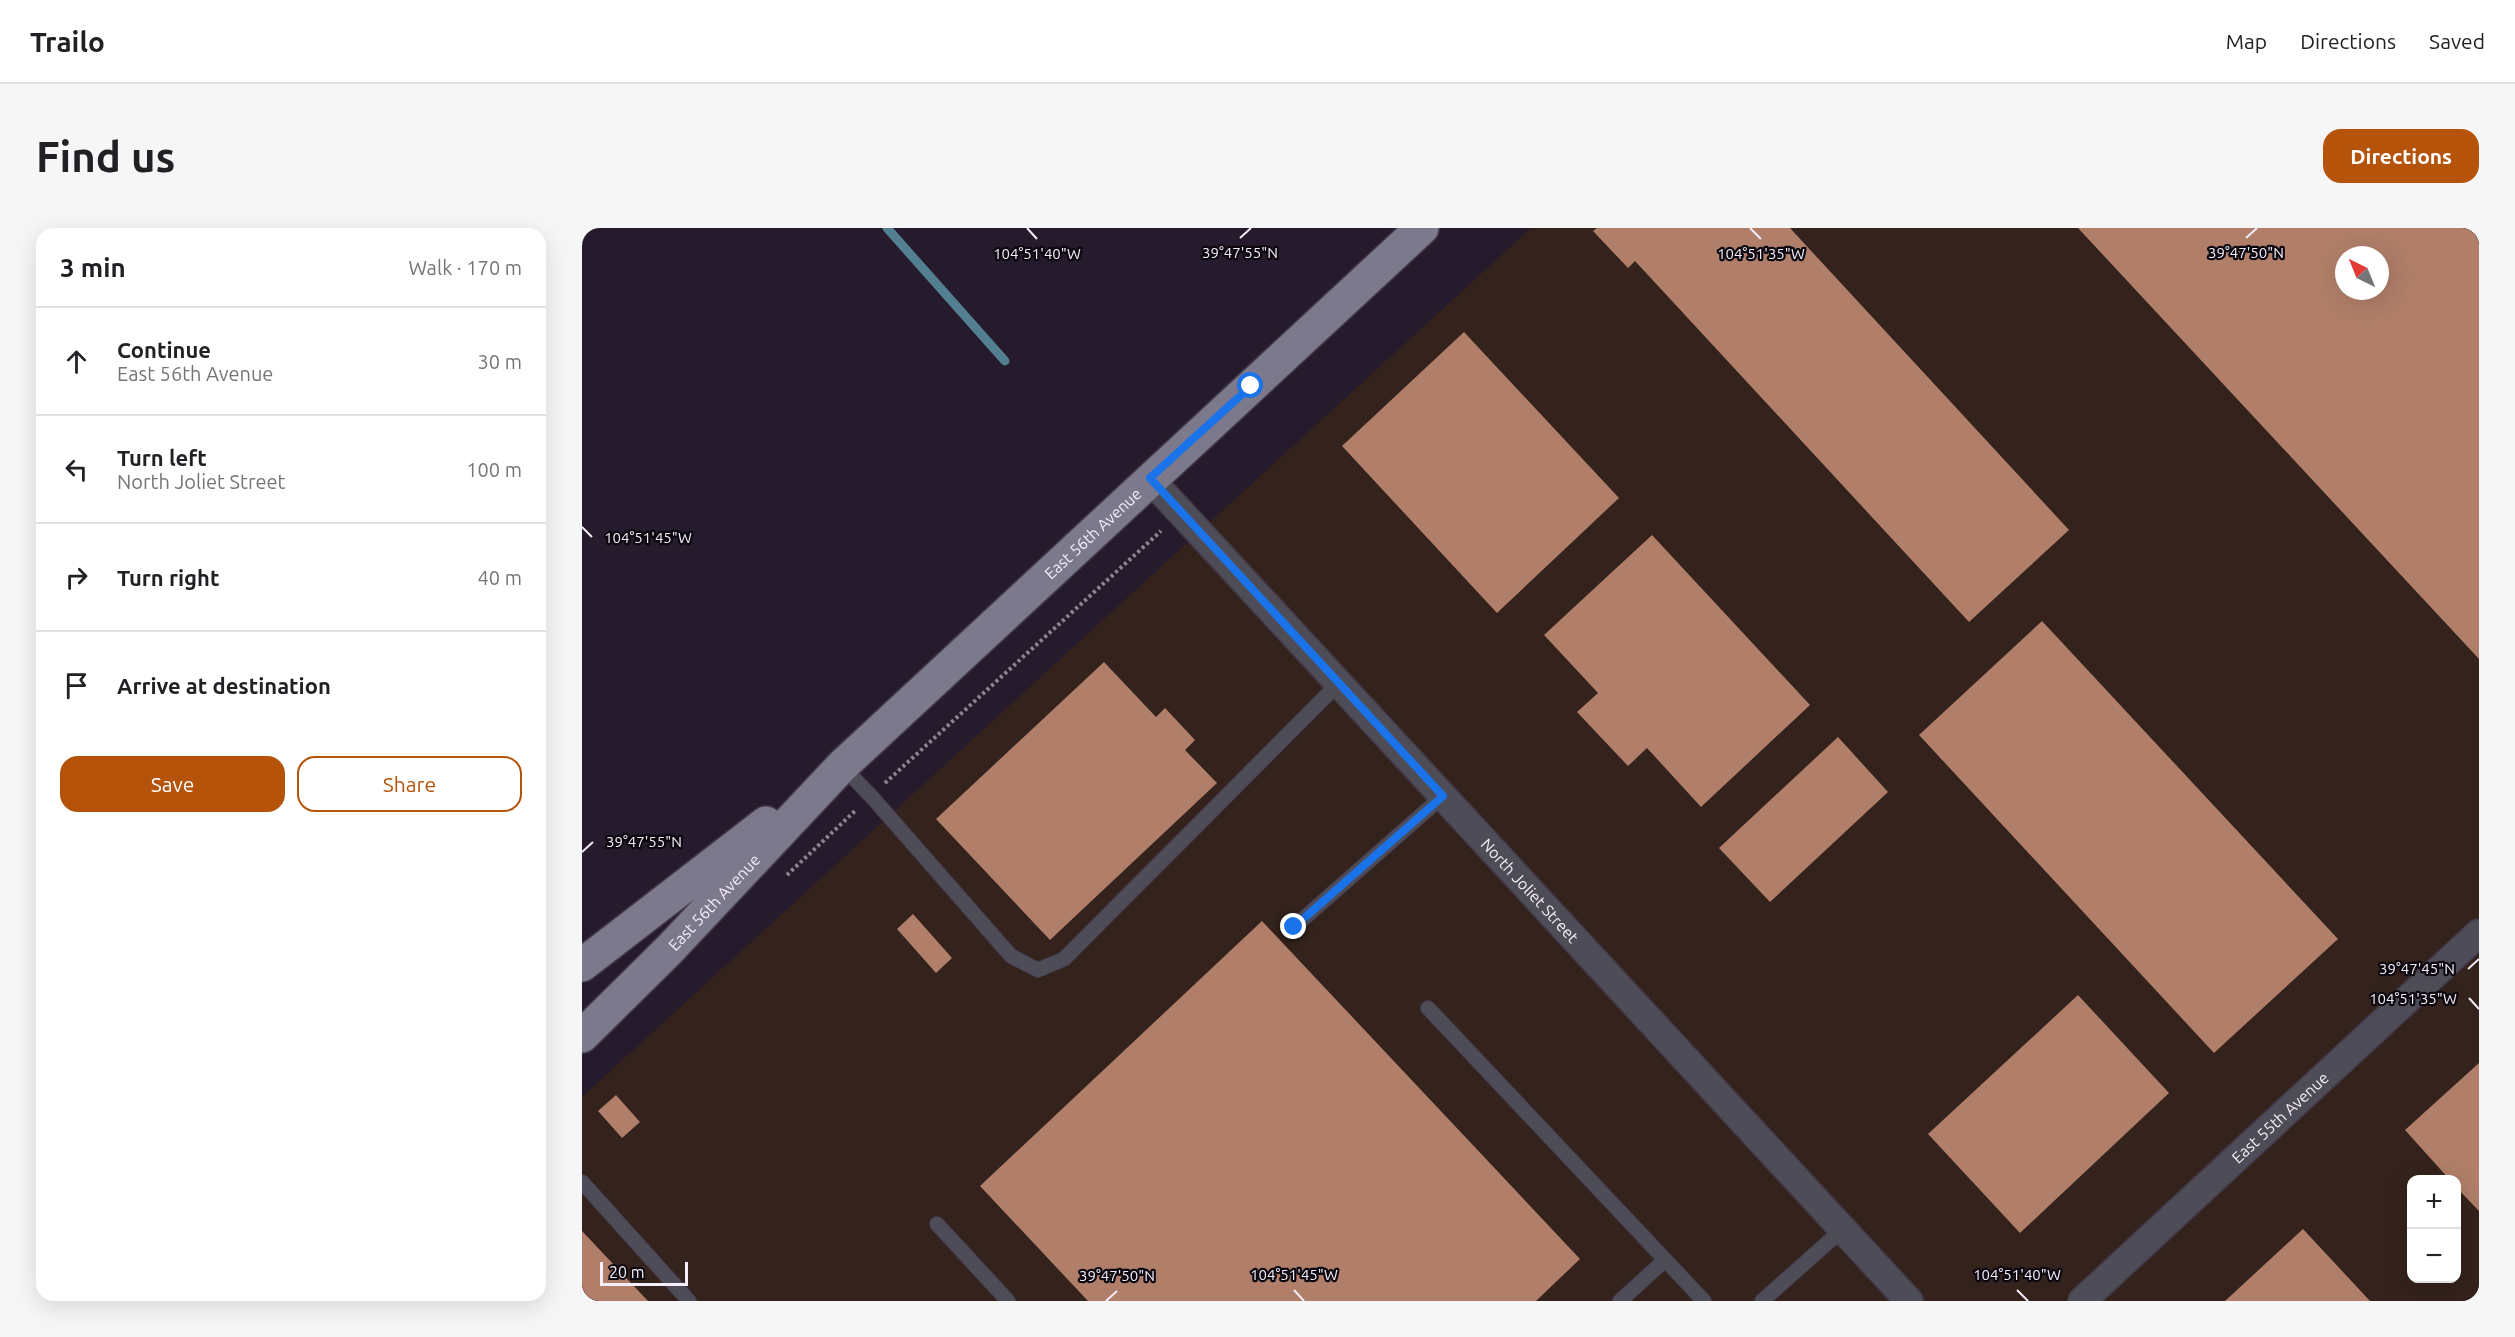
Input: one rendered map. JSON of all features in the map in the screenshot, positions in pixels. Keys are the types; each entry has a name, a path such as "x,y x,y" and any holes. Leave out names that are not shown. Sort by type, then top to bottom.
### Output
{"main road":[{"name":"East 56th Avenue","path":"582,1036 670,949 842,766 1422,228"},
{"name":"East 56th Avenue","path":"582,965 842,766"}],"street":[{"name":"North Joliet Street","path":"1150,478 1910,1301"},
{"name":"East 55th Avenue","path":"2082,1301 2479,933"}],"lane":[{"path":"842,766 1011,956 1038,970 1064,959 1339,683"},
{"path":"1294,927 1443,796"},
{"path":"1428,1008 1704,1301"},
{"path":"582,1182 689,1301"},
{"path":"937,1224 1008,1301"},
{"path":"1762,1301 1843,1229"},
{"path":"1620,1301 1665,1260"}],"shaded area":[{"path":"1531,228 2479,228 2479,1301 582,1301 582,1097"}],"building":[{"path":"1597,228 1790,228 2069,530 1969,622 1635,261 1628,268 1593,231"},
{"path":"2078,228 2479,228 2479,659"},
{"path":"1464,332 1619,498 1497,613 1342,446"},
{"path":"1652,535 1810,705 1701,807 1647,748 1628,766 1577,712 1598,693 1544,635"},
{"path":"2042,621 2338,939 2214,1053 1919,735"},
{"path":"1104,662 1156,717 1165,708 1195,740 1185,750 1217,783 1050,940 936,819"},
{"path":"1838,737 1888,792 1770,902 1719,848"},
{"path":"913,914 952,958 936,973 897,929"},
{"path":"1262,921 1580,1259 1536,1301 1088,1301 980,1186"},
{"path":"2078,995 2169,1093 2020,1233 1928,1134"},
{"path":"2479,1063 2479,1211 2461,1192 2461,1175 2446,1175 2405,1130"},
{"path":"616,1095 640,1122 622,1138 598,1111"},
{"path":"2303,1229 2370,1301 2225,1301"},
{"path":"582,1231 648,1301 582,1301"}],"waterway":[{"path":"887,228 1005,361"}],"route":[{"path":"1251,386 1150,478 1443,796 1294,927"}]}
